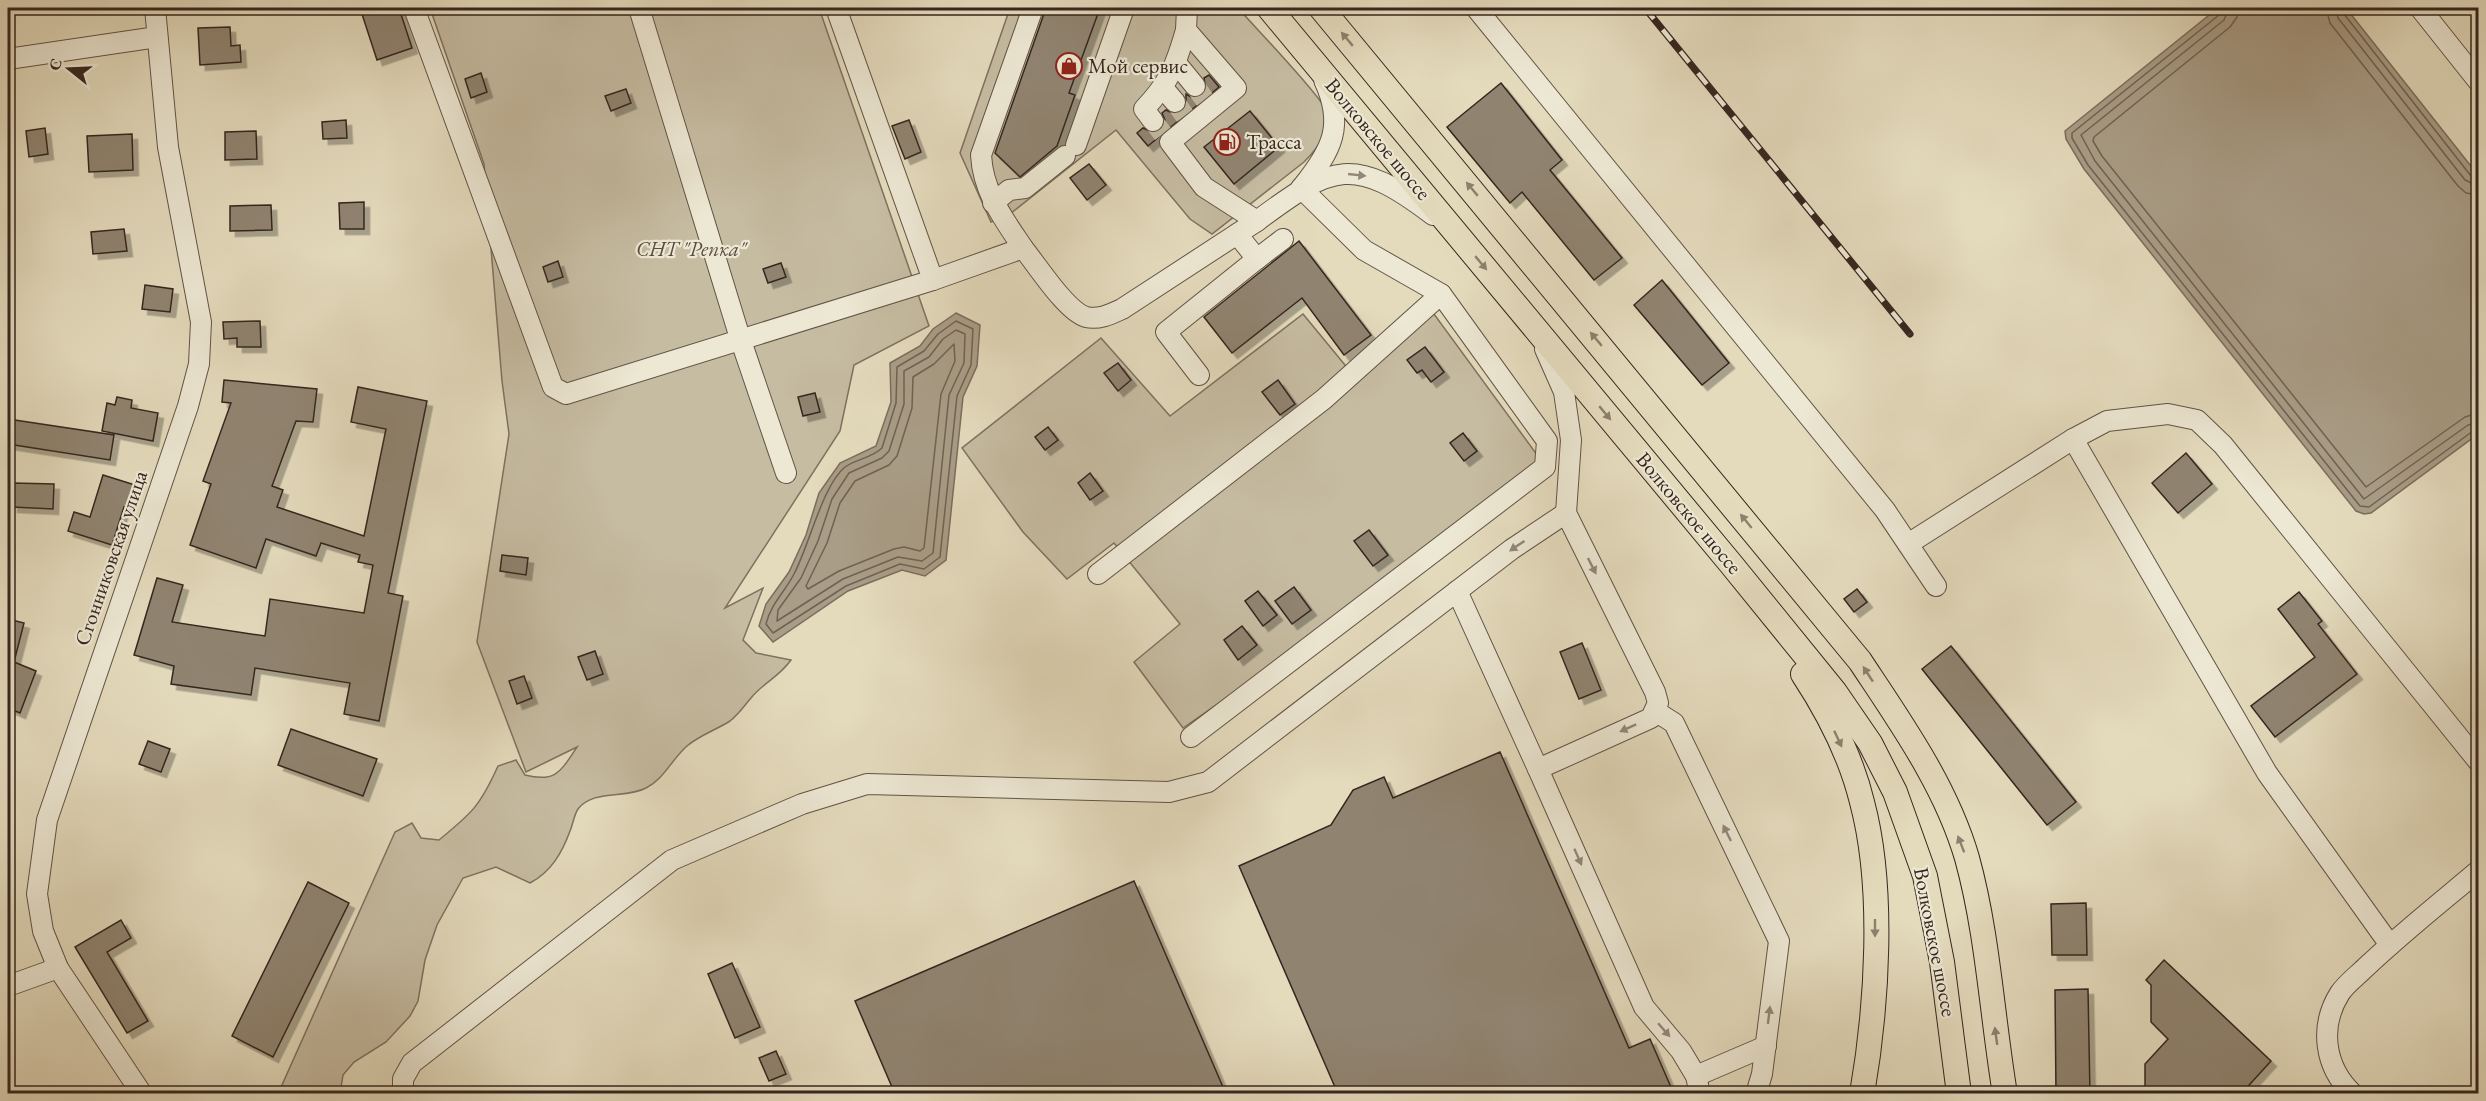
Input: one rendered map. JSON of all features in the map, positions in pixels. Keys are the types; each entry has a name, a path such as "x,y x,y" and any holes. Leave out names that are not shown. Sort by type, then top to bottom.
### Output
{"main road":[{"name":"Волковское шоссе","path":"1269,8 1731,564 1835,692 1870,743 1895,792 1925,876 1942,962 1959,1094"},
{"name":"Волковское шоссе","path":"1321,8 1860,661 1910,736 1944,799 1966,858 1981,929 2005,1094"},
{"path":"1731,564 1819,697 1846,756 1862,802 1870,846 1875,909 1875,978 1871,1041 1862,1094"}],"street":[{"name":"Сгонниковская улица","path":"142,1094 58,968 43,931 37,894 47,820 188,406 199,364 201,322 168,147 155,8"},
{"path":"414,8 553,387 566,394 740,338 933,280 1023,248"},
{"path":"639,8 740,338 786,473"},
{"path":"836,8 933,280"},
{"path":"1033,8 981,155 982,171 993,203 1023,248 1069,305 1085,317 1103,318 1122,309 1257,221 1301,188 1319,166 1335,130 1330,92 1317,66"},
{"path":"993,203 1009,190 1025,188 1070,150 1124,8"},
{"path":"1162,132 1179,108 1177,64 1186,30 1187,8"},
{"path":"1476,8 1885,510 1936,586"},
{"path":"2420,8 2478,81"},
{"path":"1186,30 1236,88 1179,108 1144,110 1204,187 1257,221"},
{"path":"8,59 157,37"},
{"path":"1177,64 1204,98"},
{"path":"1301,188 1345,174 1378,179 1404,193 1454,231"},
{"path":"1191,737 1545,467 1547,441 1441,294 1364,250 1301,188"},
{"path":"1237,234 1257,260"},
{"path":"1199,375 1166,332 1283,239"},
{"path":"1098,574 1324,399 1441,294"},
{"path":"1538,769 1651,718 1658,703 1655,692 1566,513 1571,440 1564,392 1539,332"},
{"path":"1908,544 2073,439 2107,421 2169,414 2197,420 2223,445 2478,761"},
{"path":"2073,439 2267,773 2390,945"},
{"path":"403,1094 403,1079 412,1063 672,860 802,804 867,784 1168,792 1208,782 1512,549 1566,513"},
{"path":"1457,591 1644,1007 1682,1051 1698,1085 1766,1046"},
{"path":"1655,711 1674,723 1779,941 1766,1046 1756,1094"},
{"path":"2352,1094 2341,1083 2326,1049 2327,1023 2340,993 2390,945 2478,871"},
{"path":"8,986 58,968"}],"green space":[{"name":"СНТ \"Репка\"","path":"430,8 819,8 929,326 854,365 840,431 725,608 763,588 743,640 756,653 791,660 786,666 730,721 687,746 652,784 638,791 601,796 584,803 577,811 559,854 550,868 537,879 530,883 496,867 463,878 437,925 425,960 418,1001 410,1016 386,1042 354,1062 343,1075 340,1093 278,1094 395,832 412,823 421,838 439,840 474,808 486,791 498,766 516,760 525,775 551,776 562,769 577,747 526,772 477,642 509,434 502,381 484,164"},
{"path":"1010,8 1238,8 1321,102 1325,109 1325,131 1304,162 1212,234 1190,219 1116,130 1010,214 991,222 960,153"},
{"path":"1303,314 1354,376 1434,314 1543,463 1281,660 1183,728 1134,662 1180,624 1114,543 1067,579 1023,532 962,448 1101,338 1170,416"}],"water":[{"path":"2218,8 2346,8 2478,175 2478,434 2371,513 2364,514 2356,511 2084,169 2066,139 2065,131"},
{"path":"956,313 980,325 977,366 963,397 946,560 925,576 902,570 848,591 773,642 759,626 766,604 789,572 806,535 819,493 840,463 876,446 891,402 890,363 920,346 933,329"}],"building":[{"path":"360,8 399,8 412,48 377,60"},
{"path":"1046,8 1100,8 1069,93 1075,95 1057,146 1020,177 995,153"},
{"path":"230,27 231,46 240,45 241,62 200,65 198,28"},
{"path":"481,73 487,92 471,98 465,79"},
{"path":"1209,75 1219,87 1148,146 1137,133 1143,128 1154,133 1161,130 1165,120 1162,113 1166,110 1172,113 1182,111 1186,105 1186,94 1191,97 1202,96 1206,90 1204,78"},
{"path":"1501,83 1562,160 1550,170 1622,258 1594,280 1522,192 1510,203 1447,127"},
{"path":"626,89 631,103 611,111 605,96"},
{"path":"1250,111 1279,147 1234,184 1204,147"},
{"path":"346,120 347,138 323,139 322,122"},
{"path":"909,120 921,152 905,159 892,126"},
{"path":"45,128 48,154 29,157 26,131"},
{"path":"256,131 257,159 225,160 225,132"},
{"path":"132,134 133,170 89,172 87,136"},
{"path":"1089,164 1106,185 1087,200 1070,178"},
{"path":"364,202 364,229 340,229 339,203"},
{"path":"271,205 272,230 230,231 230,206"},
{"path":"124,229 127,251 93,254 91,232"},
{"path":"1299,241 1371,335 1344,355 1302,298 1232,353 1204,317"},
{"path":"558,261 563,277 548,282 543,267"},
{"path":"781,263 786,277 768,283 763,269"},
{"path":"1662,280 1729,363 1702,385 1634,305"},
{"path":"145,285 173,289 170,312 142,309"},
{"path":"260,321 261,347 237,347 237,338 224,339 223,322"},
{"path":"1425,347 1444,372 1431,382 1422,370 1417,373 1407,360"},
{"path":"1118,363 1131,380 1118,391 1104,373"},
{"path":"224,380 317,389 313,422 296,421 272,486 283,490 277,507 364,536 386,429 351,422 358,387 427,401 388,593 403,596 379,721 344,714 350,683 255,668 251,695 171,684 174,666 134,655 157,578 183,585 172,622 265,636 270,599 364,613 373,565 358,562 360,555 321,543 316,556 266,539 256,568 190,545 211,484 203,481 231,403 222,402"},
{"path":"1278,380 1295,404 1280,415 1262,392"},
{"path":"815,393 820,412 803,416 798,397"},
{"path":"117,397 132,400 131,408 158,413 153,441 102,431 107,403 115,405"},
{"path":"8,419 114,435 110,460 8,444"},
{"path":"1048,427 1058,440 1045,450 1035,437"},
{"path":"1463,433 1477,451 1464,461 1450,443"},
{"path":"2186,453 2212,484 2178,513 2152,483"},
{"path":"1090,473 1103,491 1090,500 1078,483"},
{"path":"103,475 135,485 128,508 124,507 112,545 68,531 74,512 90,517"},
{"path":"13,483 54,484 53,509 12,507"},
{"path":"1369,530 1388,555 1373,566 1354,541"},
{"path":"502,555 528,558 526,575 500,571"},
{"path":"1294,587 1311,610 1292,624 1275,601"},
{"path":"1857,589 1867,602 1854,612 1844,599"},
{"path":"1258,591 1277,615 1263,626 1245,601"},
{"path":"2299,592 2322,621 2318,624 2357,674 2275,737 2251,706 2315,657 2278,609"},
{"path":"8,619 24,623 14,662 36,671 20,713 8,708"},
{"path":"1242,626 1257,645 1238,660 1224,640"},
{"path":"1582,643 1601,690 1579,699 1560,652"},
{"path":"1951,646 2076,802 2047,825 1922,669"},
{"path":"595,651 603,674 587,680 578,657"},
{"path":"524,676 532,698 517,704 509,681"},
{"path":"291,729 377,759 363,796 278,765"},
{"path":"148,741 170,749 161,772 139,764"},
{"path":"1500,752 1629,1048 1650,1039 1674,1094 1338,1094 1239,866 1331,825 1353,790 1384,777 1393,798"},
{"path":"1134,881 1226,1094 895,1094 855,1001"},
{"path":"308,882 349,903 273,1057 232,1036"},
{"path":"2086,903 2087,955 2052,955 2051,904"},
{"path":"121,920 131,938 107,952 148,1021 127,1033 75,947"},
{"path":"2164,960 2271,1061 2241,1094 2145,1094 2145,1064 2168,1039 2151,1022 2151,985 2146,980"},
{"path":"732,963 760,1027 735,1038 708,974"},
{"path":"2088,989 2090,1094 2056,1094 2055,990"},
{"path":"776,1051 786,1074 769,1081 759,1058"}],"tunnel":[{"path":"1195,86 1205,100"},
{"path":"1175,102 1185,116"},
{"path":"1153,121 1163,134"}],"railway":[{"path":"1645,8 1910,334"}],"place":[{"name":"Мой сервис","path":"1069,66"},
{"name":"Трасса","path":"1227,142"}]}
